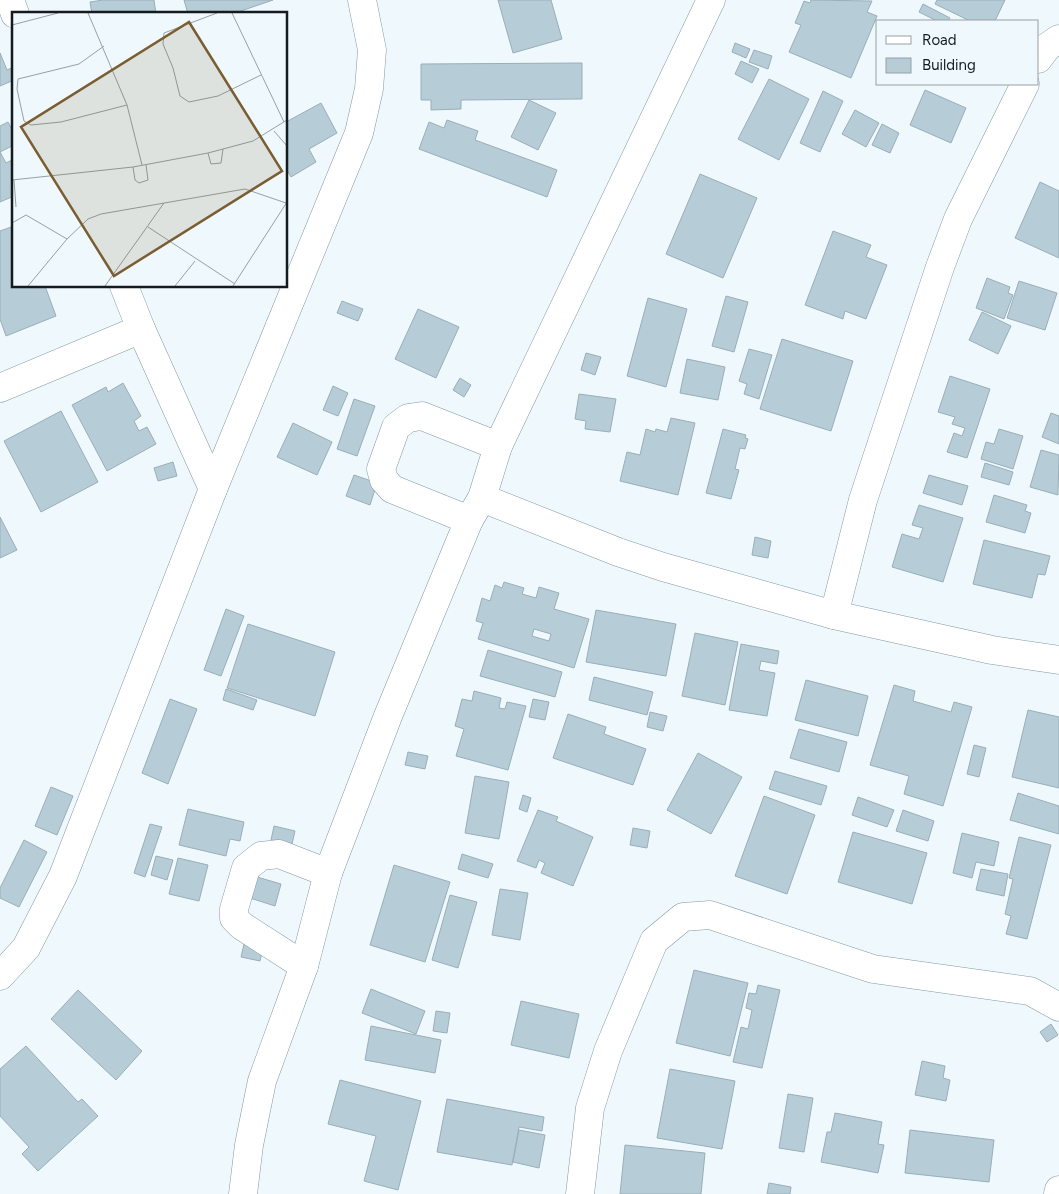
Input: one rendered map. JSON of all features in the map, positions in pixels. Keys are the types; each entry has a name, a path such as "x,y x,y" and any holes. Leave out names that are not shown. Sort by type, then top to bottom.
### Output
{"street":[{"path":"10,0 14,12"},
{"path":"0,976 26,948 63,876 212,489 360,133 369,89 372,50 362,0"},
{"path":"243,1194 249,1145 262,1081 304,966 328,873 388,716 475,509 498,446 711,0"},
{"path":"1039,59 1047,47 1059,39"},
{"path":"834,615 862,500 949,243 958,219 1025,85"},
{"path":"125,288 212,489"},
{"path":"0,388 141,329"},
{"path":"498,446 422,416 408,418 396,427 381,469 384,480 392,489 475,509 664,567 834,615 992,650 1059,660"},
{"path":"304,966 242,926 234,918 234,909 246,868 261,856 279,854 328,873"},
{"path":"580,1194 590,1108 608,1051 654,941 683,917 710,914 873,969 1030,991 1059,1007"}],"building":[{"path":"103,0 154,0 156,12 92,12 90,2"},
{"path":"184,0 273,0 238,12 187,12"},
{"path":"498,0 551,0 562,39 513,53"},
{"path":"811,0 872,1 867,12 877,16 851,78 789,52 801,25 795,23 804,1 810,3"},
{"path":"937,0 1005,0 995,20 968,20 935,4"},
{"path":"923,4 950,18 949,20 935,20 919,12"},
{"path":"735,43 750,49 746,58 732,52"},
{"path":"754,50 772,56 768,69 749,62"},
{"path":"0,53 7,70 12,68 12,81 0,86"},
{"path":"741,61 759,69 752,83 735,74"},
{"path":"582,63 582,99 461,100 461,109 431,110 431,100 421,100 421,64"},
{"path":"769,79 809,99 779,160 738,139"},
{"path":"925,90 966,108 951,143 910,125"},
{"path":"823,91 843,101 820,152 800,143"},
{"path":"529,100 556,113 538,150 511,137"},
{"path":"321,103 337,133 309,149 316,162 291,177 288,172 288,121"},
{"path":"855,110 879,123 866,147 842,134"},
{"path":"447,120 478,131 475,140 557,170 547,197 419,149 429,122 444,128"},
{"path":"8,122 12,129 12,146 0,152 0,126"},
{"path":"882,124 899,133 890,153 872,145"},
{"path":"0,152 6,163 12,160 12,197 0,202"},
{"path":"700,174 757,198 723,278 666,254"},
{"path":"1040,182 1059,191 1059,258 1015,238"},
{"path":"12,227 12,288 46,288 56,316 6,336 0,319 0,231"},
{"path":"833,231 871,245 866,257 887,265 866,319 845,311 843,319 805,305"},
{"path":"987,278 1010,287 1008,293 1013,295 1004,319 976,308"},
{"path":"1019,281 1057,293 1045,330 1007,318"},
{"path":"726,296 748,302 734,352 712,346"},
{"path":"648,298 687,309 666,387 627,376"},
{"path":"342,301 363,309 358,321 337,313"},
{"path":"418,309 459,327 436,378 395,359"},
{"path":"982,312 1011,326 998,354 969,340"},
{"path":"782,339 853,361 831,431 760,409"},
{"path":"749,349 772,355 759,399 744,394 747,384 739,381"},
{"path":"586,353 601,357 595,375 581,370"},
{"path":"687,359 725,367 718,400 680,393"},
{"path":"950,376 990,389 967,458 947,452 954,433 962,436 965,428 952,424 955,417 938,412"},
{"path":"460,378 471,385 464,397 453,390"},
{"path":"123,383 141,416 134,421 139,431 147,427 156,444 107,471 72,405 106,387 108,392"},
{"path":"333,386 348,393 338,416 323,410"},
{"path":"579,394 616,399 610,432 585,429 586,421 575,419"},
{"path":"354,399 375,406 357,456 337,449"},
{"path":"61,411 98,482 41,512 4,441"},
{"path":"1051,413 1059,416 1059,444 1042,437"},
{"path":"671,418 695,423 678,495 620,481 627,452 640,455 646,429 655,432 656,429 667,432"},
{"path":"293,423 332,442 317,475 277,457"},
{"path":"723,429 746,435 745,438 748,439 745,449 740,448 735,469 739,470 731,499 706,493"},
{"path":"999,429 1023,436 1013,469 981,459 986,442 994,444"},
{"path":"1041,450 1059,455 1058,495 1030,487"},
{"path":"173,462 177,476 158,481 154,468"},
{"path":"985,463 1013,472 1009,485 981,477"},
{"path":"354,475 377,483 370,505 346,496"},
{"path":"929,475 968,486 962,505 923,493"},
{"path":"994,495 1027,505 1025,511 1031,513 1025,533 986,522"},
{"path":"919,505 963,518 943,582 892,567 902,534 919,539 923,528 912,525"},
{"path":"0,517 17,550 0,558"},
{"path":"755,537 771,541 768,558 752,555"},
{"path":"984,540 1050,556 1045,575 1038,574 1032,598 973,584"},
{"path":"504,582 524,588 522,594 536,598 539,587 559,593 554,609 589,619 574,668 478,639 483,623 476,621 482,598 490,601 495,585 502,588","holes":["534,629 551,634 549,641 532,636"]},
{"path":"226,609 244,616 221,676 204,670"},
{"path":"596,610 676,624 666,676 586,662"},
{"path":"248,624 335,652 315,716 227,688"},
{"path":"695,633 738,642 725,705 682,696"},
{"path":"741,644 779,651 777,664 761,661 759,670 775,673 767,716 729,710"},
{"path":"488,650 562,672 555,697 480,676"},
{"path":"594,677 653,692 647,715 589,700"},
{"path":"806,680 868,696 858,736 795,720"},
{"path":"894,685 915,691 913,701 951,712 954,702 972,707 943,806 904,794 909,776 870,765"},
{"path":"226,689 257,700 253,710 223,700"},
{"path":"474,691 501,698 499,708 505,709 507,702 526,706 508,770 456,756 464,729 455,726 462,699 472,701"},
{"path":"170,699 197,709 168,784 142,773"},
{"path":"533,699 549,702 545,720 529,717"},
{"path":"1028,710 1059,717 1059,788 1012,777"},
{"path":"650,712 667,716 663,731 647,727"},
{"path":"568,714 606,727 604,734 646,749 633,785 553,758"},
{"path":"799,729 847,742 839,772 790,758"},
{"path":"974,745 986,748 979,777 967,774"},
{"path":"408,752 428,756 425,769 405,765"},
{"path":"698,753 742,777 711,834 667,810"},
{"path":"775,771 827,786 821,805 769,789"},
{"path":"475,776 509,782 499,839 465,833"},
{"path":"51,787 73,796 57,835 35,826"},
{"path":"1018,793 1059,806 1059,834 1010,820"},
{"path":"523,795 531,798 527,812 519,809"},
{"path":"764,796 815,815 787,894 735,876"},
{"path":"858,797 894,810 887,827 852,815"},
{"path":"188,809 244,822 240,841 230,839 226,856 179,845"},
{"path":"538,810 558,817 556,821 593,837 573,886 541,873 545,863 539,860 536,868 517,861"},
{"path":"903,810 934,821 928,841 896,831"},
{"path":"150,824 162,827 145,877 134,873"},
{"path":"274,826 295,831 292,844 271,840"},
{"path":"633,828 650,831 647,848 630,845"},
{"path":"853,832 927,853 912,904 838,882"},
{"path":"962,833 999,842 994,866 976,862 972,878 953,873"},
{"path":"1019,837 1051,845 1027,939 1006,934 1011,916 1005,914 1013,879 1009,878"},
{"path":"24,840 47,852 19,907 0,898 0,888"},
{"path":"462,854 493,864 488,878 458,869"},
{"path":"156,856 173,860 167,880 151,875"},
{"path":"178,858 208,865 199,901 169,894"},
{"path":"394,865 450,882 425,962 370,945"},
{"path":"981,869 1008,874 1004,896 976,890"},
{"path":"257,877 281,884 275,906 250,898"},
{"path":"500,889 528,893 520,940 492,935"},
{"path":"450,895 477,902 458,968 432,960"},
{"path":"245,940 264,944 260,961 241,957"},
{"path":"694,970 748,983 730,1056 676,1043"},
{"path":"758,985 780,990 762,1068 733,1062 741,1027 748,1029 752,1010 746,1008 749,993 756,994"},
{"path":"371,989 425,1011 416,1034 362,1013"},
{"path":"78,990 142,1051 116,1080 51,1019"},
{"path":"521,1001 579,1014 569,1058 511,1045"},
{"path":"436,1011 450,1013 447,1033 433,1031"},
{"path":"1051,1024 1058,1035 1047,1042 1040,1032"},
{"path":"371,1026 441,1040 435,1073 365,1060"},
{"path":"26,1046 78,1102 82,1099 98,1116 38,1171 22,1154 29,1147 0,1116 0,1069"},
{"path":"922,1061 945,1066 943,1078 950,1080 946,1101 915,1095"},
{"path":"670,1069 735,1081 722,1149 657,1138"},
{"path":"340,1080 421,1101 398,1190 364,1181 376,1136 328,1124"},
{"path":"788,1094 813,1098 804,1152 779,1148"},
{"path":"447,1099 544,1117 542,1131 519,1127 512,1165 437,1152"},
{"path":"835,1113 882,1122 878,1144 884,1145 878,1173 821,1162 827,1132 831,1132"},
{"path":"519,1130 545,1135 539,1168 513,1162"},
{"path":"910,1130 994,1140 989,1182 905,1173"},
{"path":"625,1145 705,1153 701,1194 620,1194"},
{"path":"769,1183 791,1187 790,1194 767,1194"}]}
